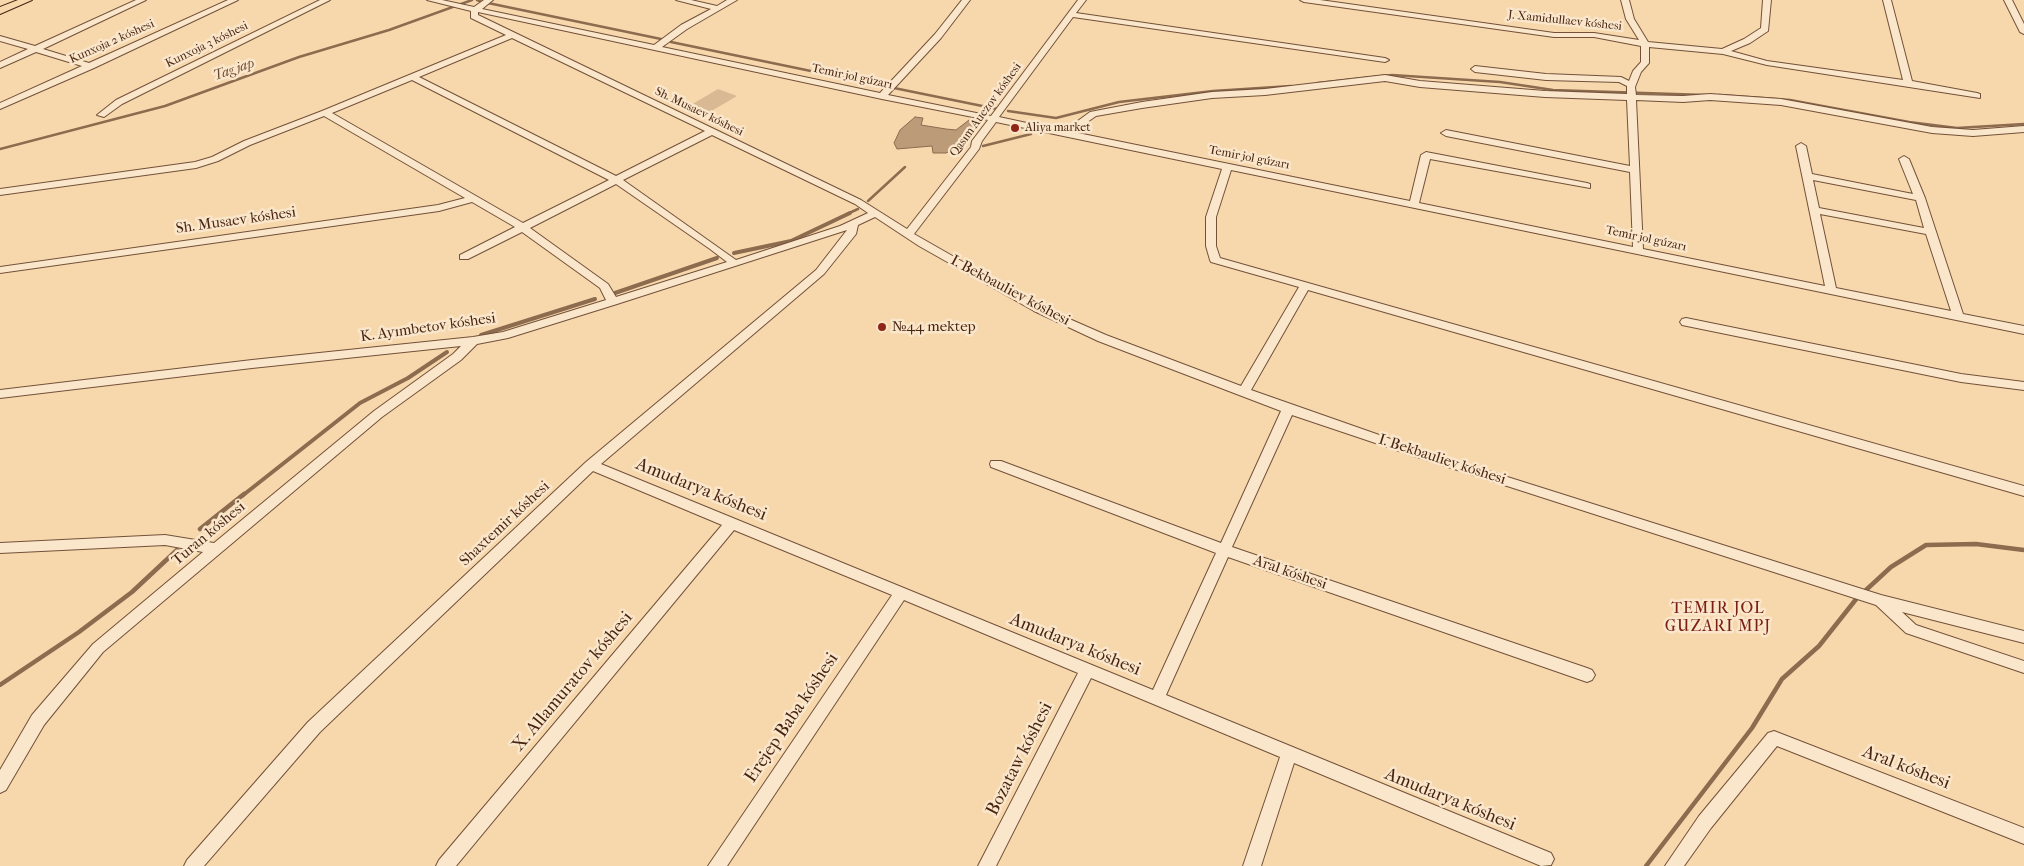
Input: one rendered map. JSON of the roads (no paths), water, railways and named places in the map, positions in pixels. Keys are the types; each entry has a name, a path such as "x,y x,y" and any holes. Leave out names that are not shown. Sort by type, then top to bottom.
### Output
{"main road":[{"path":"0,7 16,0"},
{"path":"0,11 27,0"}],"street":[{"path":"0,65 142,0"},
{"name":"Kunxoja 2 kóshesi","path":"0,106 234,0"},
{"name":"Kunxoja 3 kóshesi","path":"101,115 119,102 326,0"},
{"name":"Temir jol gúzarı","path":"431,0 995,120 1228,166 2024,330"},
{"path":"472,10 489,0"},
{"path":"680,0 717,8"},
{"path":"655,48 684,27 732,0"},
{"path":"882,96 938,36 966,0"},
{"name":"Qasım Auezov kóshesi","path":"909,234 976,148 977,142 1082,0"},
{"name":"J. Xamidullaev kóshesi","path":"1304,0 1554,35 1594,36 1645,44 1723,52 1767,63 1978,96"},
{"path":"1625,0 1630,19 1645,44 1645,63 1637,71 1632,89 1638,250"},
{"path":"1723,52 1747,41 1765,29 1767,0"},
{"path":"1888,0 1908,84"},
{"path":"2008,0 2024,32"},
{"name":"Sh. Musaev kóshesi","path":"472,10 474,16 858,202 874,214"},
{"path":"1072,15 1385,60"},
{"path":"0,192 196,164 215,159 247,143 325,113 512,35"},
{"path":"0,38 91,66"},
{"path":"1475,69 1546,76 1621,80 1632,89"},
{"path":"413,77 616,180 733,262"},
{"path":"1065,134 1093,114 1142,105 1212,95 1265,92 1384,78 1420,84 1545,94 1632,89 1781,102 1932,130 1973,133 2024,129"},
{"path":"325,113 524,228 604,286 613,302"},
{"path":"464,257 711,132"},
{"path":"1446,133 1634,170"},
{"path":"1801,146 1831,290"},
{"path":"1414,204 1426,155 1587,186"},
{"path":"1904,159 1920,198 1958,317"},
{"path":"1228,166 1211,217 1211,246 1216,260 2024,491"},
{"path":"1807,176 1920,198"},
{"name":"Sh. Musaev kóshesi","path":"0,270 439,208 475,198"},
{"path":"1814,210 1931,232"},
{"name":"I. Bekbauliev kóshesi","path":"874,214 1038,309 1102,338 1288,409 1881,601 1911,629 2024,667"},
{"name":"K. Ayımbetov kóshesi","path":"0,394 252,364 473,341 504,334 613,302 733,262 804,242 874,214"},
{"name":"Shaxtemir kóshesi","path":"193,866 314,727 591,465 820,272 852,232 853,224"},
{"path":"1244,393 1306,285"},
{"path":"1686,322 1961,378 2024,386"},
{"name":"Turan kóshesi","path":"0,785 38,720 98,648 378,414 457,357 473,341"},
{"path":"1157,699 1288,409"},
{"name":"Aral kóshesi","path":"996,464 1224,550 1587,675"},
{"name":"Amudarya kóshesi","path":"591,465 1546,859"},
{"name":"X. Allamuratov kóshesi","path":"445,866 732,523"},
{"path":"0,548 165,540 217,549"},
{"name":"Erejep Baba kóshesi","path":"717,866 901,593"},
{"path":"1881,601 2024,637"},
{"name":"Bozataw kóshesi","path":"987,866 1087,670"},
{"name":"Aral kóshesi","path":"1674,866 1705,822 1774,738 2024,836"},
{"path":"1252,866 1289,754"}],"waterway":[{"name":"Tag jap","path":"0,149 165,106 299,57 389,30 472,0"},
{"path":"477,0 482,2"},
{"path":"488,3 661,39"},
{"path":"671,42 888,87"},
{"path":"1318,83 1392,75 1500,82 1553,90 1705,95"},
{"path":"1008,111 1056,118 1119,102 1213,91 1291,86"},
{"path":"894,88 997,109"},
{"path":"1719,95 1790,100 1909,122 1957,128 2024,124"},
{"path":"983,146 1031,134"},
{"path":"868,201 905,167"},
{"path":"847,214 858,209"},
{"path":"734,253 791,241 850,213"},
{"path":"615,293 717,258"},
{"path":"481,335 595,299"},
{"path":"242,496 360,403 408,378 447,352"},
{"path":"200,529 244,494"},
{"path":"1866,590 1891,567 1926,545 1976,544 2024,550"},
{"path":"0,685 79,632 132,592 177,550"},
{"path":"1646,866 1752,728 1782,679 1819,646 1857,598"}],"place":[{"name":"Aliya market","path":"1015,128"},
{"name":"№44 mektep","path":"882,327"}],"district":[{"name":"TEMIR JOL GUZARI MPJ","path":"1718,618"}]}
